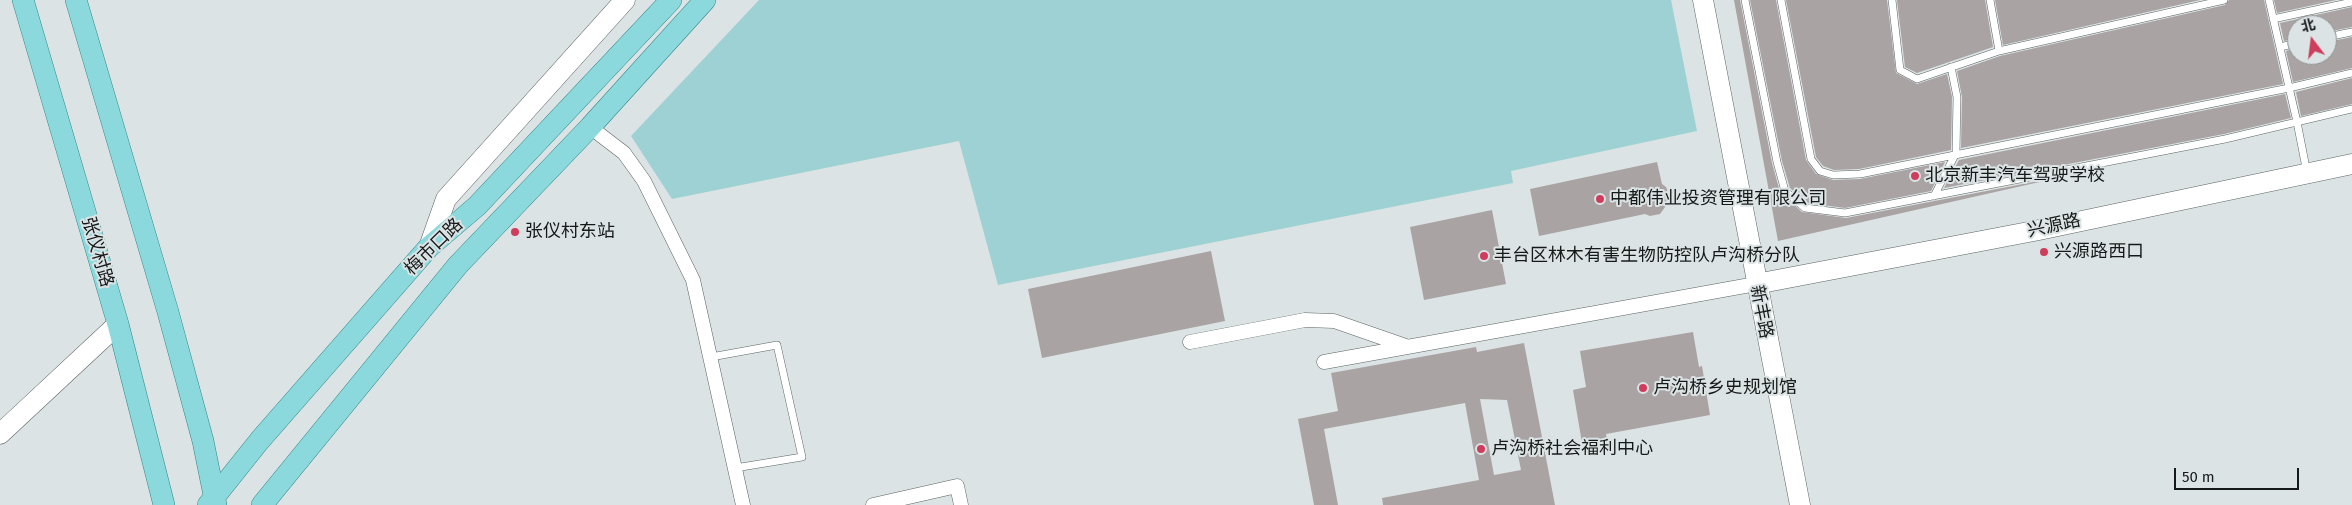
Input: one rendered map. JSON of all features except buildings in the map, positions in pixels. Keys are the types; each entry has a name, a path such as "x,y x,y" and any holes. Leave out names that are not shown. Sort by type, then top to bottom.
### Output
{"main road":[{"name":"张仪村路","path":"23,0 118,324 164,505"},
{"path":"76,0 168,312 202,441 213,502"},
{"name":"梅市口路","path":"213,502 260,440 429,247 477,206 671,0"},
{"name":"梅市口路","path":"262,505 458,265 590,127 705,0"}],"street":[{"path":"429,247 446,199 625,0"},
{"name":"新丰路","path":"1703,0 1756,284 1800,505"},
{"path":"590,127 624,153 644,181 693,280 743,505"},
{"name":"兴源路","path":"1756,284 2039,230 2352,164"},
{"path":"1324,362 1756,284"},
{"path":"1190,342 1305,320 1334,321 1407,346"},
{"path":"0,434 118,324"},
{"path":"873,505 957,486 961,505"}],"lane":[{"path":"1746,0 1777,162 1785,190 1805,208 1845,214 2225,139 2352,109"},
{"path":"1782,0 1812,159 1820,171 1833,175 1860,174 1956,153 2289,88 2352,73"},
{"path":"1892,0 1900,70 1917,79 1999,50 2224,0"},
{"path":"1990,0 1999,50"},
{"path":"2269,0 2307,173"},
{"path":"2273,18 2352,2"},
{"path":"2337,35 2352,32"},
{"path":"2280,47 2287,45"},
{"path":"1934,196 1956,153 1957,98 1951,68"},
{"path":"711,357 777,345 802,457 735,468"}],"shaded area":[{"path":"759,0 1671,0 1697,131 1511,171 1513,183 998,285 959,141 672,199 631,136"}],"place":[{"name":"北京新丰汽车驾驶学校","path":"1915,176"},
{"name":"中都伟业投资管理有限公司","path":"1600,199"},
{"name":"张仪村东站","path":"515,232"},
{"name":"兴源路西口","path":"2044,252"},
{"name":"丰台区林木有害生物防控队卢沟桥分队","path":"1484,256"},
{"name":"卢沟桥乡史规划馆","path":"1643,388"},
{"name":"卢沟桥社会福利中心","path":"1481,449"}]}
